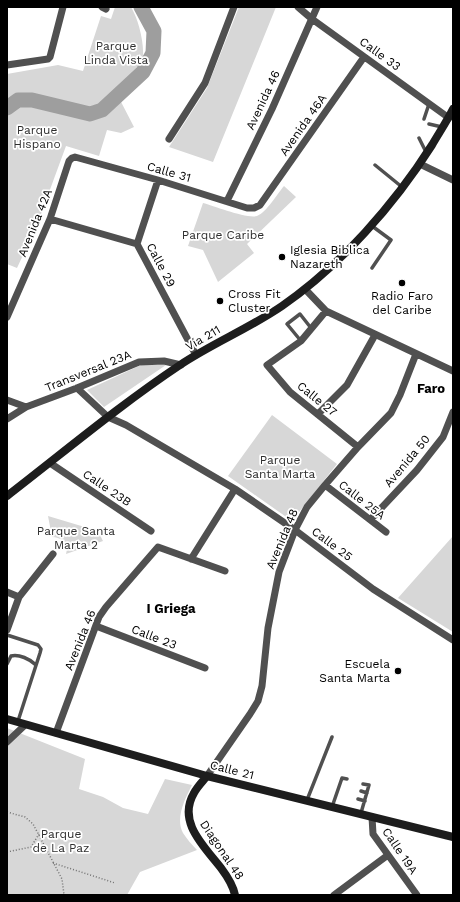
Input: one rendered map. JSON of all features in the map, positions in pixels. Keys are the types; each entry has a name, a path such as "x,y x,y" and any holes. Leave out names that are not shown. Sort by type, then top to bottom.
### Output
{"main road":[{"name":"Vía 211","path":"7,496 108,417 181,365 281,306 305,289 338,260 371,225 403,187 420,164 449,118 453,109"},
{"name":"Calle 21","path":"7,719 207,776 453,837"},
{"name":"Diagonal 48","path":"207,776 194,792 190,801 188,821 193,832 225,873 234,888 235,895"}],"street":[{"path":"7,65 48,59 52,54 64,7"},
{"path":"169,139 205,83 234,7"},
{"name":"Calle 33","path":"298,7 312,19 449,118"},
{"name":"Avenida 46","path":"228,201 272,109 317,7"},
{"name":"Avenida 46A","path":"260,205 364,57"},
{"name":"Calle 31","path":"72,158 75,157 158,180 247,208 254,208 260,205"},
{"name":"Avenida 42A","path":"8,313 50,219 70,160 72,158"},
{"path":"420,164 453,180"},
{"path":"137,244 158,180"},
{"name":"Calle 29","path":"50,219 137,244 196,355"},
{"path":"305,289 326,311 453,371"},
{"path":"301,341 326,311"},
{"path":"318,414 347,385 375,335"},
{"name":"Calle 27","path":"301,341 267,365 290,392 358,447"},
{"name":"Avenida 48","path":"207,776 258,701 262,686 268,628 279,572 295,530 307,507 325,485 358,447 391,413 400,395 416,354"},
{"name":"Transversal 23A","path":"7,419 26,407 77,388 139,362 164,361 181,365"},
{"name":"Calle 25","path":"77,388 108,417 126,425 235,489 295,530 373,588 453,640"},
{"path":"7,400 26,407"},
{"name":"Avenida 50","path":"371,519 417,470 442,437 453,412"},
{"name":"Calle 23B","path":"50,463 151,531"},
{"name":"Calle 25A","path":"325,485 386,532"},
{"path":"225,571 191,559 235,489"},
{"name":"Avenida 46","path":"56,733 96,626 106,607 158,547 191,559"},
{"path":"7,630 19,597 53,554"},
{"path":"7,592 19,597"},
{"name":"Calle 23","path":"96,626 205,668"},
{"path":"7,742 21,723"},
{"name":"Calle 19A","path":"372,817 373,834 417,895"},
{"path":"335,895 388,855"}],"lane":[{"path":"424,119 429,104"},
{"path":"429,124 443,127"},
{"path":"419,138 426,153"},
{"path":"375,165 403,187"},
{"path":"371,225 390,240 372,268"},
{"path":"301,341 287,324 300,314 312,329"},
{"path":"7,635 38,645 40,648 40,653 21,723"},
{"path":"7,664 11,656 15,655 31,660 36,665"},
{"path":"307,801 332,737"},
{"path":"332,807 342,778 347,779"},
{"path":"361,814 369,786 363,784"},
{"path":"339,786 345,787"},
{"path":"361,791 367,793"},
{"path":"336,794 342,795"},
{"path":"358,799 365,801"}],"path":[{"path":"7,812 25,817 33,824 62,880 64,895"},
{"path":"7,852 31,847 39,834"},
{"path":"53,862 115,883"}],"green space":[{"name":"Parque Linda Vista","path":"115,7 131,7 137,20 143,44 143,60 137,72 106,100 99,104 86,107 41,96 20,93 7,101 7,74 58,65 83,71 101,16 111,19"},
{"path":"239,7 276,7 213,162 169,147 207,88"},
{"name":"Parque Hispano","path":"119,98 134,127 121,133 107,130 99,156 66,146 37,225 17,268 7,264 8,111 20,102 33,103 89,117 102,112"},
{"name":"Parque Caribe","path":"284,186 296,197 247,244 254,253 218,282 203,250 188,246 203,203 246,216 257,216 268,207"},
{"path":"141,365 166,365 104,407 87,390"},
{"name":"Parque Santa Marta","path":"272,415 337,464 292,521 228,476"},
{"name":"Parque Santa Marta 2","path":"48,516 98,531 103,541 66,554 66,544 59,538 52,537"},
{"path":"453,536 453,632 398,598"},
{"name":"Parque de La Paz","path":"7,728 85,759 79,789 103,797 123,808 148,814 165,779 192,785 180,815 180,821 183,833 197,850 140,872 127,895 7,895"}],"waterway":[{"path":"7,108 18,100 32,100 90,114 102,110 143,72 153,53 154,31 141,7"}],"place":[{"name":"Iglesia Biblica Nazareth","path":"282,257"},
{"name":"Radio Faro del Caribe","path":"402,283"},
{"name":"Cross Fit Cluster","path":"220,301"},
{"name":"Escuela Santa Marta","path":"398,671"}],"district":[{"name":"Faro","path":"431,388"},
{"name":"I Griega","path":"171,608"}]}
